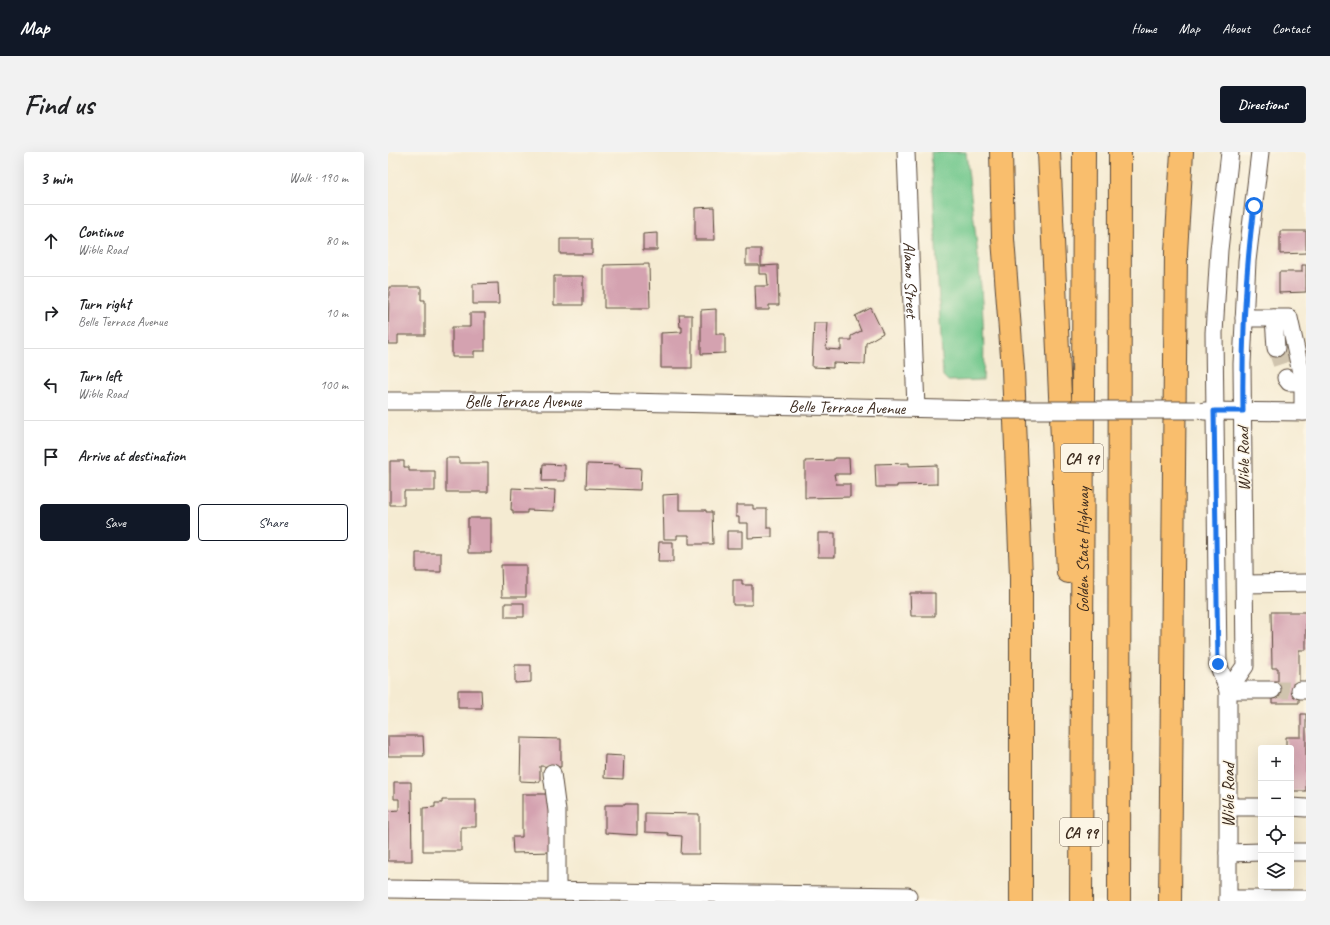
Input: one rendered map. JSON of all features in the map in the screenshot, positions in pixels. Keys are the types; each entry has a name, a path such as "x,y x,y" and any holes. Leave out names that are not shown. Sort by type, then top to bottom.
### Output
{"highway":[{"path":"987,152 1003,239"},
{"path":"1001,152 1003,239 1013,369 1020,555 1021,901"},
{"path":"1049,152 1065,523 1082,763"},
{"name":"Golden State Highway","path":"1081,901 1084,152"},
{"name":"CA 99","path":"1119,901 1120,152"},
{"path":"1170,901 1176,252 1182,152"},
{"path":"1176,252 1195,152"}],"street":[{"name":"Alamo Street","path":"906,152 916,408"},
{"name":"Wible Road","path":"1228,900 1228,690 1218,664 1214,333 1219,257 1230,152"},
{"name":"Wible Road","path":"1228,690 1244,666 1244,318 1247,261 1260,152"},
{"path":"1244,318 1289,318 1305,382 1304,412"},
{"path":"1274,318 1276,348"},
{"path":"1286,378 1289,382 1305,382"},
{"name":"Belle Terrace Avenue","path":"388,401 582,401 986,410 1195,410 1304,412"},
{"path":"1245,584 1306,583"},
{"path":"1228,690 1272,690"},
{"path":"552,773 557,811 557,890"},
{"path":"1228,807 1258,807"},
{"path":"1294,808 1306,808"},
{"path":"1228,853 1258,852"},
{"path":"1294,852 1306,852"},
{"path":"388,889 557,890 908,896"},
{"path":"1228,900 1306,899"}],"green space":[{"path":"931,152 966,152 981,294 984,351 983,380 948,381 943,376"}],"building":[{"path":"714,207 715,240 695,240 695,208"},
{"path":"1280,231 1306,231 1306,253 1280,254"},
{"path":"657,233 657,250 643,250 643,234"},
{"path":"560,239 592,239 592,254 560,254"},
{"path":"746,249 761,249 761,266 778,265 779,305 769,305 769,310 756,310 755,286 768,286 767,274 759,274 759,265 746,265"},
{"path":"649,264 650,308 604,308 604,265"},
{"path":"1302,265 1306,265 1306,292 1279,293 1279,272 1302,272"},
{"path":"554,276 583,276 583,305 554,305"},
{"path":"498,283 499,304 473,304 473,284"},
{"path":"389,287 421,287 421,300 425,300 425,335 398,335 398,344 388,344"},
{"path":"871,308 883,333 866,343 865,364 833,363 833,368 812,367 814,323 828,323 826,349 841,350 841,340 851,340 851,336 861,331 855,316"},
{"path":"716,309 716,334 725,334 725,353 701,354 701,310"},
{"path":"470,313 485,313 485,351 474,351 474,357 452,357 452,327 470,327"},
{"path":"679,315 692,315 692,368 661,368 661,333 682,332"},
{"path":"446,458 459,458 459,463 488,463 488,492 446,492"},
{"path":"834,458 849,458 850,474 834,474 836,484 850,484 850,497 805,498 805,461 834,460"},
{"path":"390,461 404,461 404,467 409,467 409,471 435,471 435,491 404,491 404,505 390,505"},
{"path":"909,463 909,466 937,465 937,484 876,487 875,464"},
{"path":"543,464 565,465 565,481 542,481"},
{"path":"587,464 620,465 619,467 641,468 640,490 586,488"},
{"path":"512,488 555,490 554,511 527,510 527,513 513,513 513,510 511,510"},
{"path":"679,494 679,510 706,510 706,512 712,512 713,544 689,544 689,535 677,535 677,539 664,539 663,495"},
{"path":"736,505 753,505 753,509 767,509 767,528 772,528 772,537 748,538 748,523 739,523 739,517 736,517"},
{"path":"468,518 491,518 491,553 468,553"},
{"path":"727,531 742,531 742,548 727,548"},
{"path":"818,533 835,533 835,557 818,557"},
{"path":"659,542 673,542 673,562 658,562"},
{"path":"416,553 441,553 441,572 416,572"},
{"path":"501,565 526,565 526,597 502,597"},
{"path":"733,580 742,580 742,585 752,585 752,605 733,605"},
{"path":"910,593 935,593 935,616 911,616"},
{"path":"505,603 524,603 524,617 505,617"},
{"path":"1271,612 1306,612 1306,650 1299,650 1299,703 1272,703 1272,688 1275,688 1274,681 1278,681 1278,668 1272,668"},
{"path":"515,665 531,665 531,682 515,683"},
{"path":"458,690 481,690 482,708 458,708"},
{"path":"1301,714 1306,714 1306,791 1294,791 1294,745 1286,745 1286,737 1301,737"},
{"path":"388,736 423,736 424,756 388,756"},
{"path":"521,738 561,739 561,767 540,766 540,782 520,781"},
{"path":"605,755 624,756 623,779 604,778"},
{"path":"394,782 411,782 412,861 388,861 388,811 399,810 399,799 394,799"},
{"path":"522,794 553,794 553,852 513,853 512,837 522,837"},
{"path":"442,800 476,800 476,827 461,827 461,851 423,851 423,808 435,807 435,803 442,803"},
{"path":"637,804 637,835 605,833 605,805"},
{"path":"645,813 699,814 699,854 681,854 682,836 668,835 668,833 645,832"}],"tunnel":[{"path":"1276,348 1286,378"},
{"path":"1272,690 1300,690"}],"route":[{"path":"1218,664 1214,411 1243,411 1242,364 1247,261 1254,206"}]}
